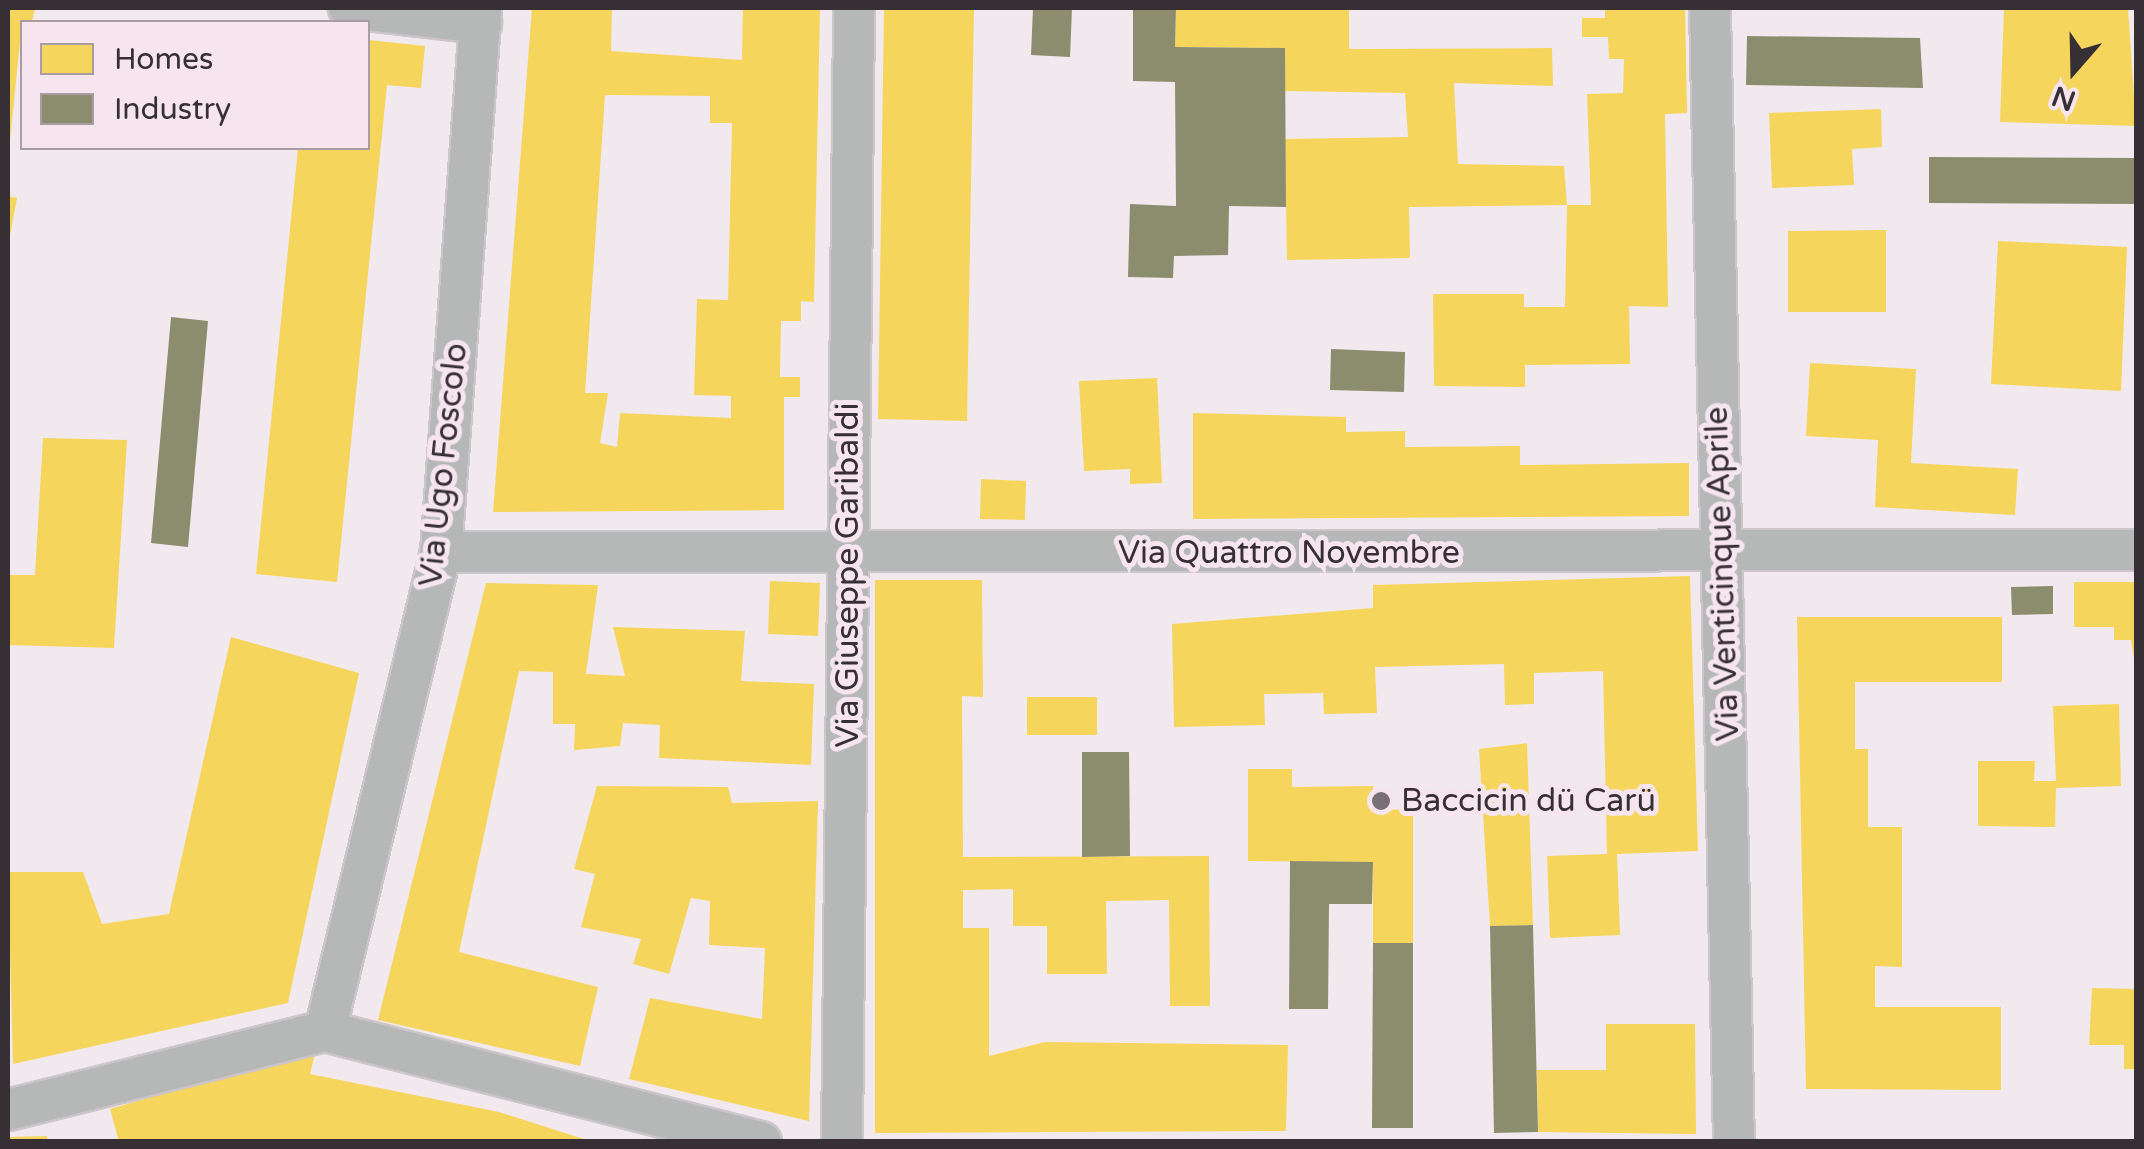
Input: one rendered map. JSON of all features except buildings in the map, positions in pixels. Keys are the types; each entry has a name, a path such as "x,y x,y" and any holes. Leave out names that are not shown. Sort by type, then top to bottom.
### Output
{"street":[{"path":"349,8 481,15"},
{"name":"Via Giuseppe Garibaldi","path":"842,1142 854,8"},
{"name":"Via Venticinque Aprile","path":"1710,8 1734,1142"},
{"name":"Via Ugo Foscolo","path":"325,1030 441,552 481,15"},
{"name":"Via Quattro Novembre","path":"441,552 2136,550"},
{"path":"8,1110 325,1030 761,1142"}],"place":[{"name":"Baccicin dü Carü","path":"1381,801"}]}
